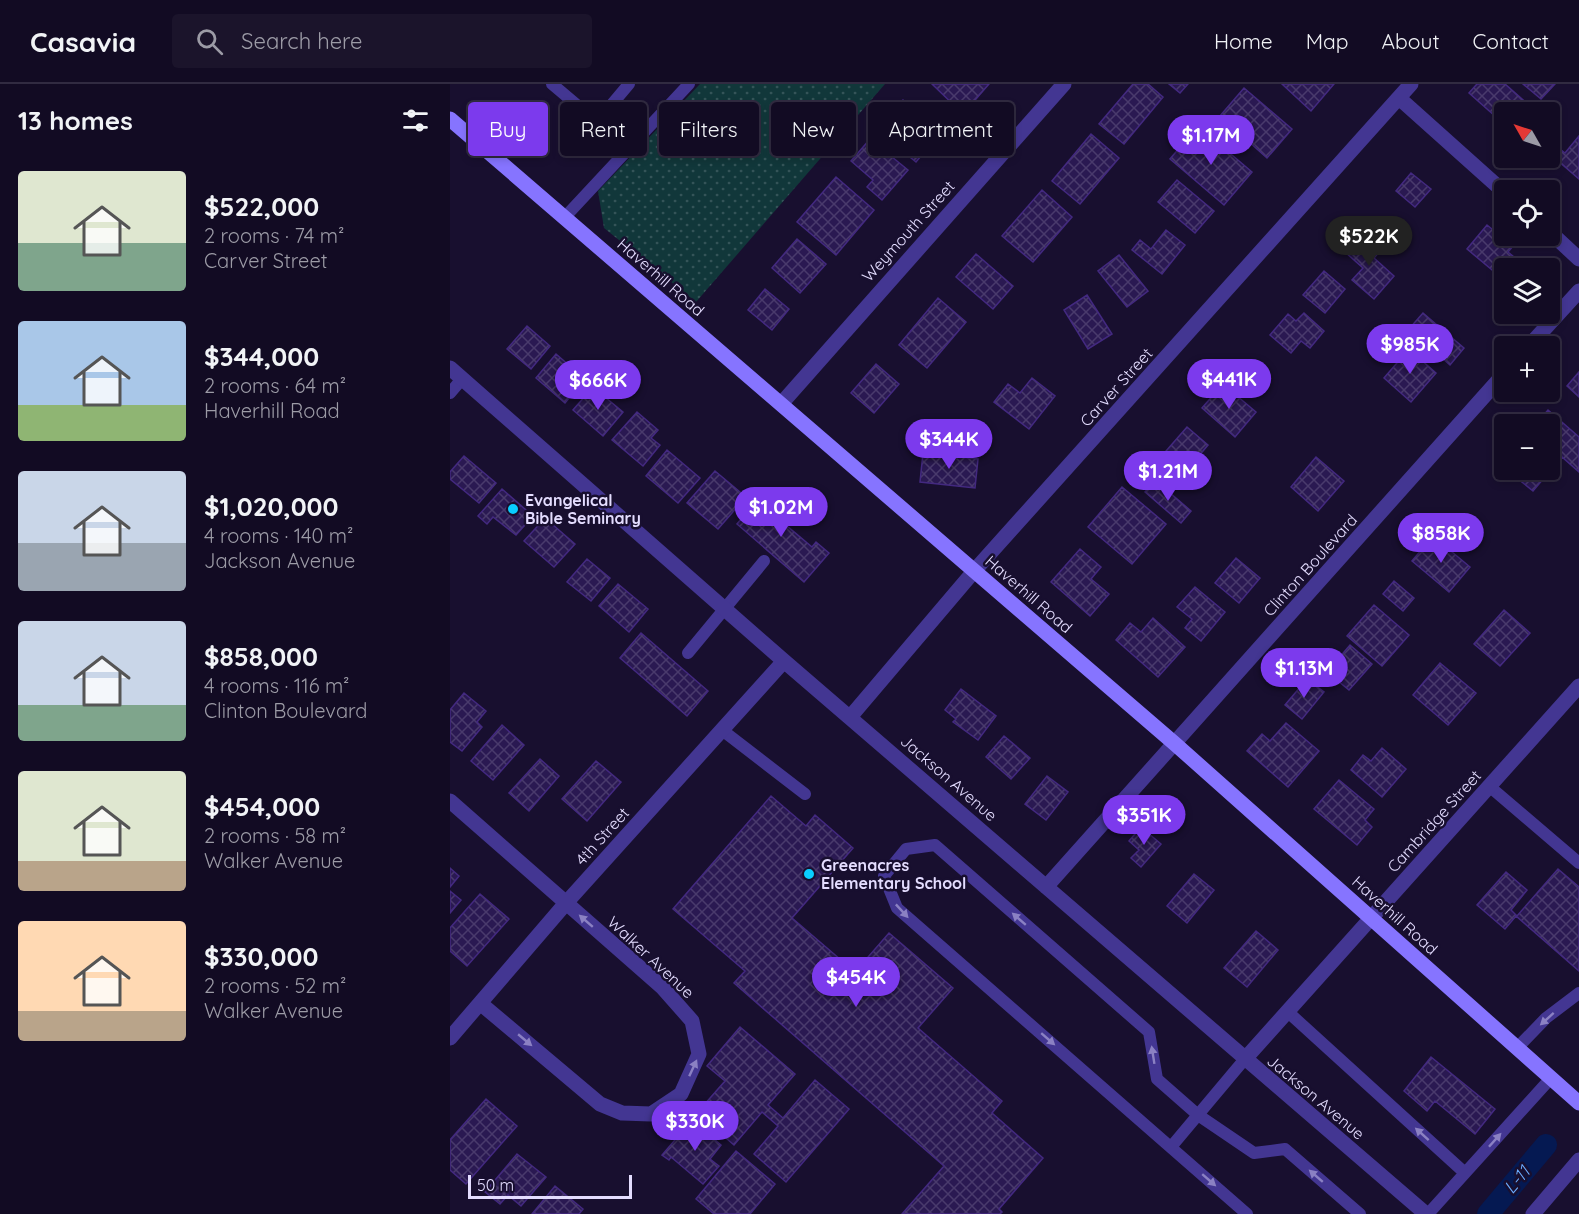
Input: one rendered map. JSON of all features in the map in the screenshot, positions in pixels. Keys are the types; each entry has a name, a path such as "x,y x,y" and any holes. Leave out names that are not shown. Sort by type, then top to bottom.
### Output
{"street":[{"name":"Weymouth Street","path":"780,404 1064,84"},
{"name":"Carver Street","path":"851,716 975,570 1411,84"},
{"path":"1399,98 1494,183"},
{"name":"Haverhill Road","path":"450,119 1174,743 1579,1103"},
{"path":"1560,241 1579,259"},
{"path":"1538,336 1579,291"},
{"name":"Jackson Avenue","path":"450,368 784,661 851,716 1245,1060 1427,1214"},
{"name":"Clinton Boulevard","path":"1046,887 1494,385"},
{"name":"4th Street","path":"450,1038 567,903 784,661"},
{"name":"Cambridge Street","path":"1245,1060 1579,686"},
{"name":"Walker Avenue","path":"450,801 662,987 692,1021 699,1054 681,1094 651,1114 622,1113 600,1104 480,1003"},
{"path":"1533,1214 1579,1160"}],"lane":[{"path":"552,84 573,102"},
{"path":"614,102 629,84"},
{"path":"647,129 689,84"},
{"path":"565,218 622,156"},
{"path":"450,393 462,379"},
{"path":"688,654 764,561"},
{"path":"722,730 804,794"},
{"path":"1489,786 1579,863"},
{"path":"1247,1214 897,908 884,876 906,849 935,845 1149,1032 1156,1078 1198,1115 1254,1153 1285,1149 1360,1214"},
{"path":"1517,1048 1546,1018 1579,993"},
{"path":"1288,1012 1465,1173"},
{"path":"1171,1147 1245,1060"},
{"path":"1427,1214 1551,1078"}],"green space":[{"path":"700,84 885,84 856,117 856,102 771,102 771,156 823,156 696,302 604,228 598,191 631,156 647,156 647,140 659,127 659,156 759,156 759,102 683,102"}],"building":[{"path":"932,84 989,84 973,102 951,102"},
{"path":"1133,84 1148,84 1163,97 1124,144 1099,124"},
{"path":"1169,84 1188,84 1180,93"},
{"path":"1282,84 1334,84 1311,111"},
{"path":"1477,84 1505,84 1525,102 1494,102 1494,115 1469,93"},
{"path":"1523,84 1555,84 1541,99"},
{"path":"1244,88 1292,129 1267,158 1220,116"},
{"path":"1198,126 1252,172 1224,205 1170,159"},
{"path":"1091,134 1119,158 1080,204 1052,181"},
{"path":"1579,136 1579,179 1560,163 1560,149 1565,153"},
{"path":"868,141 868,156 891,156 908,170 882,200 867,187 873,180 851,161"},
{"path":"909,156 921,156 916,162"},
{"path":"1411,173 1431,189 1415,207 1396,191"},
{"path":"836,177 874,210 836,255 797,222"},
{"path":"1177,180 1214,211 1195,233 1158,202"},
{"path":"1042,190 1072,217 1033,262 1002,236"},
{"path":"1487,225 1494,231 1494,246 1513,246 1508,252 1515,258 1494,258 1494,272 1467,249"},
{"path":"1166,230 1185,245 1162,274 1132,250 1140,240 1151,249"},
{"path":"1361,233 1381,250 1374,258 1394,276 1374,299 1352,280 1363,268 1345,252"},
{"path":"797,239 826,264 800,293 772,268"},
{"path":"976,254 1013,286 993,309 956,277"},
{"path":"1119,255 1148,291 1127,307 1098,271"},
{"path":"1324,271 1345,289 1325,313 1303,295"},
{"path":"765,289 789,309 772,330 748,310"},
{"path":"1087,295 1112,334 1088,349 1064,310"},
{"path":"938,298 966,322 927,368 899,345"},
{"path":"1304,313 1324,331 1310,348 1301,341 1291,353 1270,335 1288,314 1296,321"},
{"path":"1423,313 1464,348 1450,365 1409,329"},
{"path":"527,326 550,346 531,369 507,349"},
{"path":"1409,349 1436,373 1411,402 1384,378"},
{"path":"556,354 585,379 565,403 536,378"},
{"path":"876,364 899,384 874,413 851,393"},
{"path":"1579,372 1579,397 1567,386"},
{"path":"1032,378 1055,396 1029,429 994,402 1008,384 1020,393"},
{"path":"1223,384 1256,412 1235,437 1202,408"},
{"path":"593,387 623,412 603,436 573,410"},
{"path":"637,412 658,430 651,438 660,445 643,466 612,440"},
{"path":"1560,420 1579,437 1579,472 1562,457 1560,459"},
{"path":"1187,427 1208,445 1198,457 1210,468 1200,480 1181,463 1175,470 1160,458"},
{"path":"667,450 700,478 678,503 646,476"},
{"path":"923,453 978,459 975,488 920,482"},
{"path":"464,456 496,483 479,503 450,479 450,472"},
{"path":"1316,457 1344,481 1318,511 1291,487"},
{"path":"715,471 746,497 718,529 687,503"},
{"path":"1155,480 1191,511 1181,523 1145,492"},
{"path":"1519,480 1542,480 1533,491"},
{"path":"1122,487 1166,524 1132,564 1088,527"},
{"path":"502,489 533,516 516,535 493,517 487,524 478,516"},
{"path":"763,493 791,518 786,525 812,547 816,542 829,553 804,582 737,524"},
{"path":"545,518 575,544 554,567 524,541"},
{"path":"1433,536 1470,567 1449,592 1412,561"},
{"path":"1080,549 1101,567 1091,579 1109,594 1090,616 1051,582"},
{"path":"1236,558 1260,578 1239,603 1215,583"},
{"path":"587,559 610,578 591,601 567,582"},
{"path":"1394,581 1414,598 1403,611 1383,594"},
{"path":"618,584 648,609 629,632 599,606"},
{"path":"1195,587 1225,612 1201,641 1185,628 1192,619 1177,607"},
{"path":"1374,605 1409,635 1382,666 1347,636"},
{"path":"1504,610 1530,633 1500,666 1474,644"},
{"path":"1153,618 1185,647 1158,677 1116,640 1130,623 1141,632"},
{"path":"641,633 708,691 687,716 620,658"},
{"path":"1350,645 1372,664 1349,690 1327,672"},
{"path":"1440,663 1476,693 1448,725 1413,695"},
{"path":"1307,679 1324,692 1302,719 1285,705"},
{"path":"961,689 996,716 978,740 953,722 956,719 945,710"},
{"path":"464,693 486,711 477,722 482,727 462,751 450,742 450,710"},
{"path":"1286,723 1319,751 1288,787 1247,751 1262,734 1270,741"},
{"path":"502,725 524,745 493,780 471,761"},
{"path":"1004,736 1030,758 1011,779 986,757"},
{"path":"1382,748 1406,769 1382,797 1351,770 1363,755 1371,761"},
{"path":"540,759 559,776 529,811 509,793"},
{"path":"596,761 621,782 587,821 562,799"},
{"path":"1047,776 1068,792 1046,820 1025,804"},
{"path":"1339,780 1374,809 1365,820 1372,827 1357,845 1314,809"},
{"path":"771,796 806,826 815,815 853,848 792,918 855,972 889,933 953,988 918,1028 1002,1101 992,1113 1043,1158 999,1209 1002,1212 1000,1214 902,1214 944,1166 734,983 745,971 673,909"},
{"path":"1141,827 1161,844 1141,867 1131,858 1139,850 1129,841"},
{"path":"450,868 459,876 450,887"},
{"path":"1558,869 1579,887 1579,971 1516,916 1505,929 1477,905 1506,872 1527,890 1511,910 1517,916"},
{"path":"1194,874 1214,890 1187,923 1167,906"},
{"path":"450,891 461,900 450,913"},
{"path":"480,894 509,919 467,966 450,951 450,928"},
{"path":"1256,931 1278,950 1247,987 1224,968"},
{"path":"740,1027 795,1074 768,1105 783,1118 815,1080 849,1109 786,1182 754,1154 778,1126 762,1112 734,1145 697,1113 725,1081 707,1066"},
{"path":"1431,1057 1495,1109 1475,1134 1435,1101 1427,1111 1404,1091"},
{"path":"486,1099 517,1126 466,1184 450,1170 450,1140"},
{"path":"692,1120 721,1145 710,1159 719,1166 703,1184 671,1157 669,1160 662,1155"},
{"path":"736,1151 775,1184 750,1214 714,1214 696,1199"},
{"path":"517,1154 546,1177 521,1206 508,1195 500,1204 485,1192"},
{"path":"555,1186 583,1209 579,1214 532,1214"}],"waterway":[{"name":"L-11","path":"1488,1214 1546,1145"}],"place":[{"name":"Evangelical Bible Seminary","path":"513,509"},
{"name":"Greenacres Elementary School","path":"809,874"}]}
